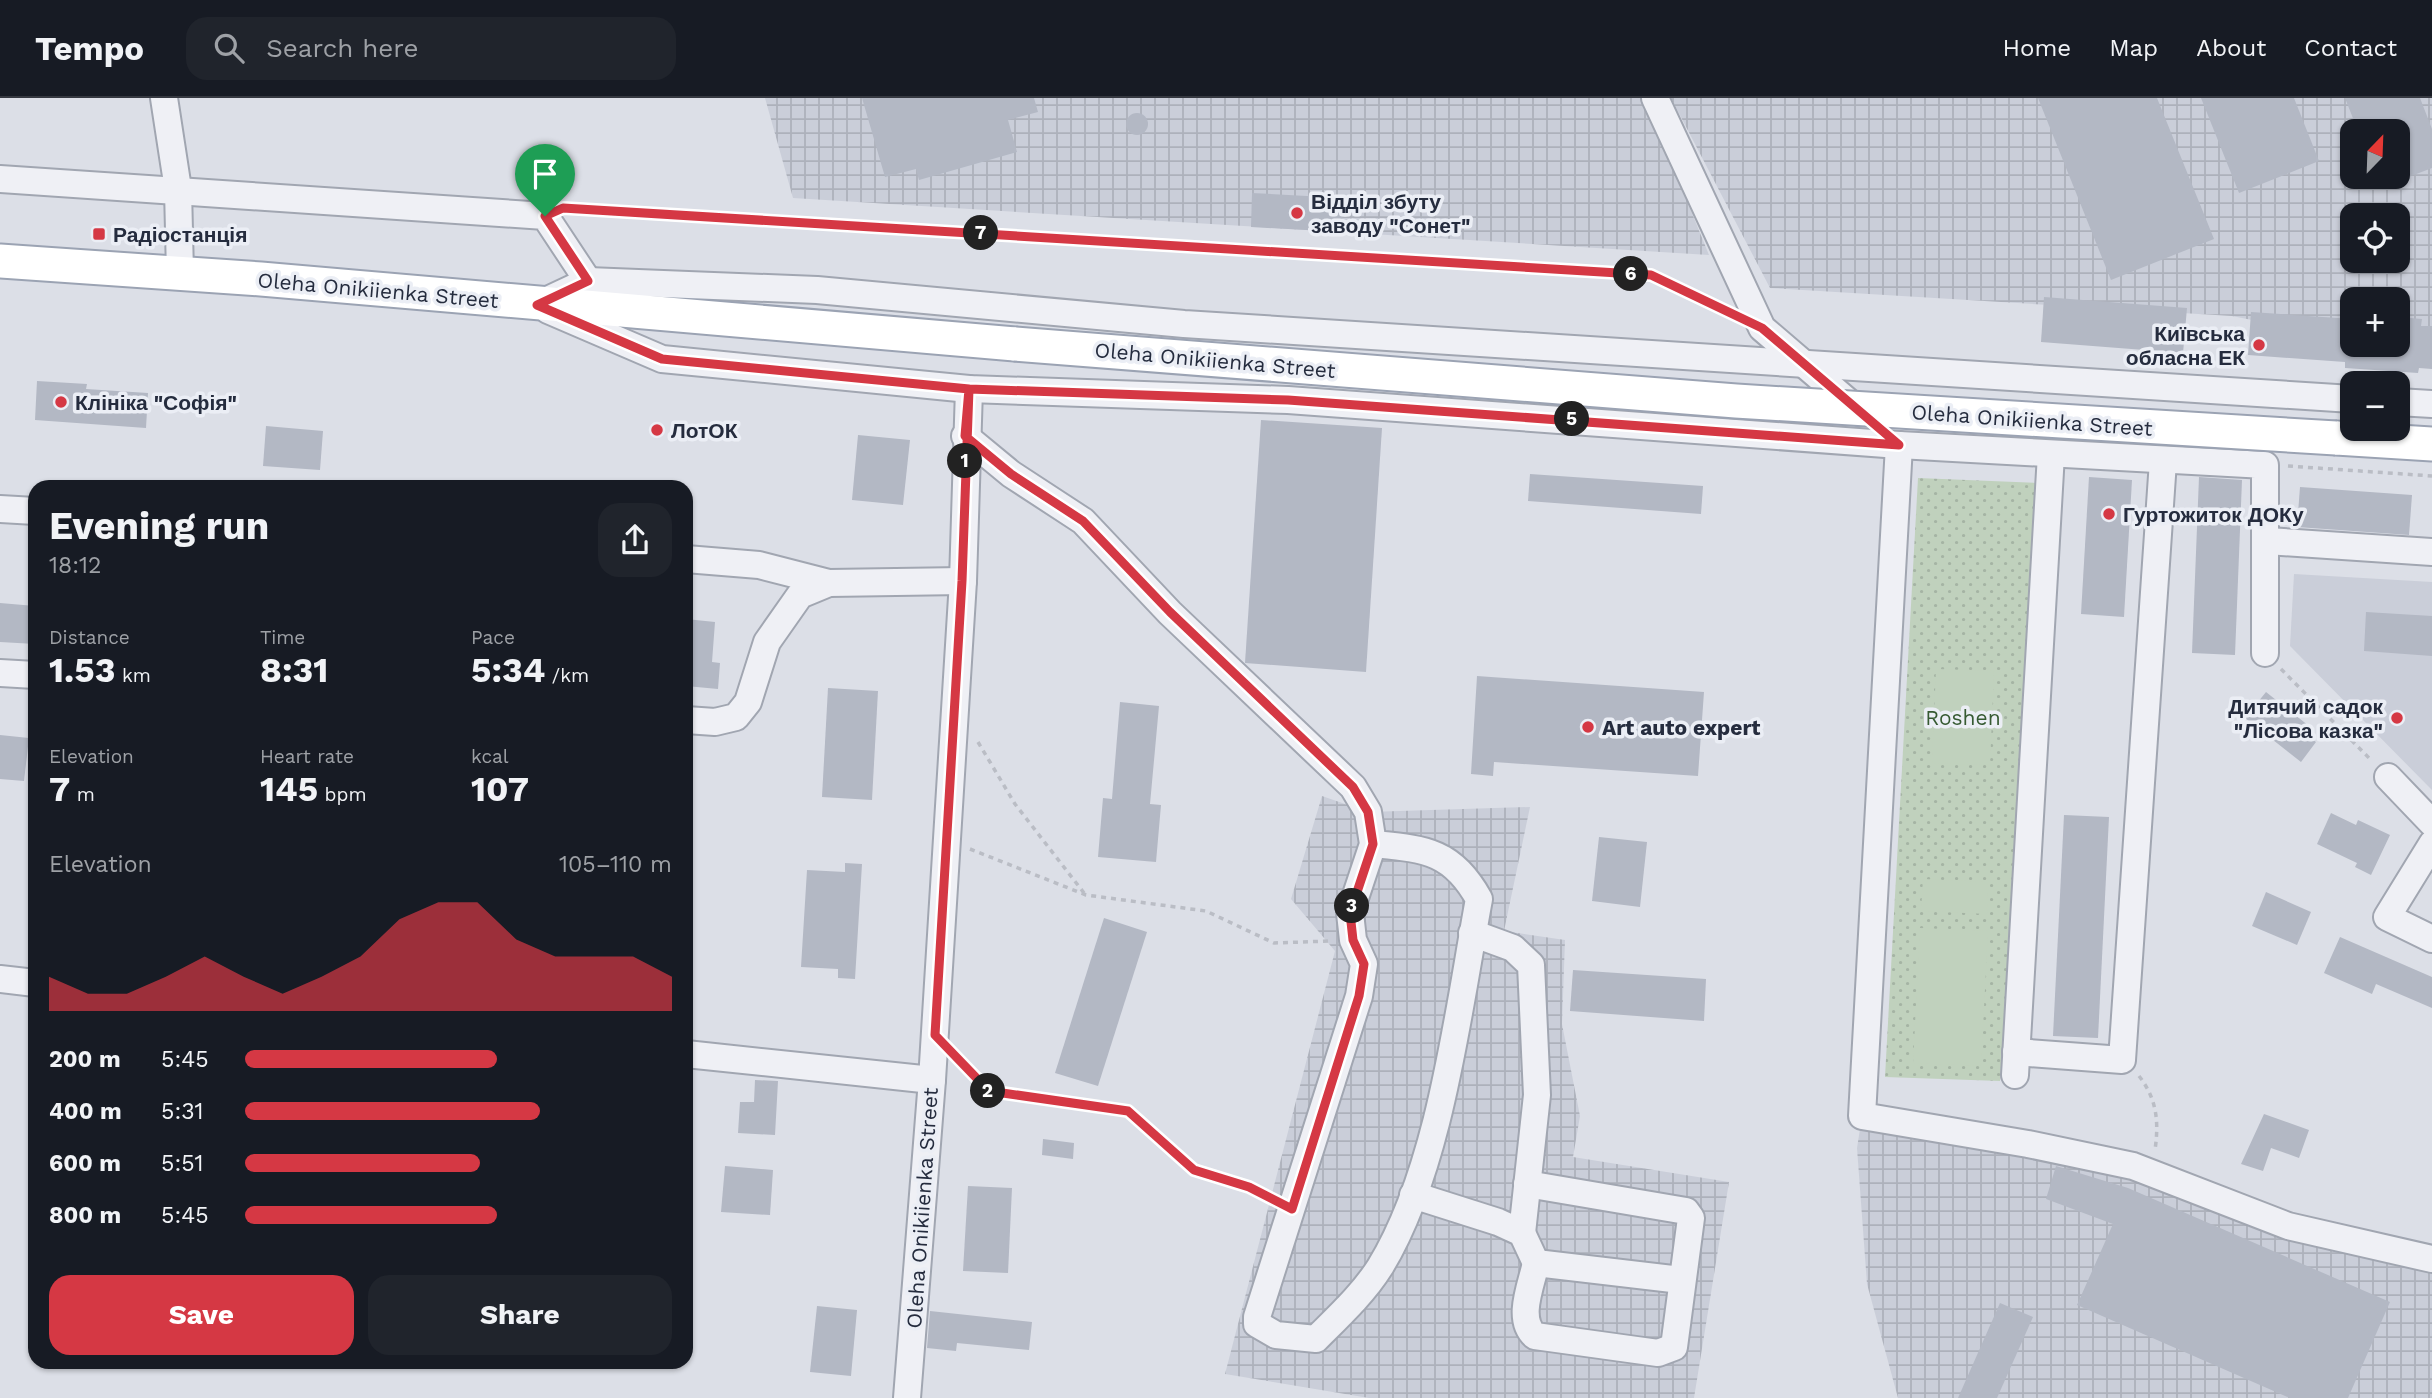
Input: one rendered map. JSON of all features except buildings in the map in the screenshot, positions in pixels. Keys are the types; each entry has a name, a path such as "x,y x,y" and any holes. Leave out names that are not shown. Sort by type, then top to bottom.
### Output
{"main road":[{"name":"Oleha Onikiienka Street","path":"0,261 180,273 537,305 1737,401 2432,444"}],"street":[{"path":"164,98 178,189 180,273"},
{"path":"1655,98 1762,328 1899,445"},
{"path":"0,179 545,216 588,281"},
{"path":"537,305 588,281 817,290 1184,324 2340,398"},
{"path":"537,305 662,359 969,389 1288,400 1899,445 2265,465 2265,653"},
{"path":"1288,400 1293,330"},
{"name":"Oleha Onikiienka Street","path":"907,1398 935,1035 962,581 965,436 969,389"},
{"path":"2410,403 2432,404"},
{"path":"965,436 1011,474 1083,521 1170,612 1353,787 1368,812 1373,844 1350,913 1353,940 1364,964 1359,996 1257,1324 1276,1335 1316,1339 1379,1269 1404,1220 1434,1132 1479,899 1466,875 1429,850 1373,844"},
{"path":"1899,445 1862,1116 2028,1144 2133,1166 2288,1226 2432,1259"},
{"path":"2051,454 2016,1064 2122,1060 2163,460"},
{"path":"0,509 28,511"},
{"path":"2267,541 2432,552"},
{"path":"693,560 759,565 829,583 962,581"},
{"path":"693,720 715,722 736,717 748,702 767,642 800,595 829,583"},
{"path":"0,673 28,675"},
{"path":"2388,777 2432,823"},
{"path":"2432,844 2387,916 2432,939"},
{"path":"1472,933 1513,948 1531,965 1537,1094 1527,1184 1522,1233 1536,1263 1525,1314 1528,1329 1535,1336 1658,1353 1674,1346 1691,1218 1686,1211 1527,1184"},
{"path":"0,979 28,982"},
{"path":"693,1055 932,1080"},
{"path":"1413,1195 1498,1222 1522,1233"},
{"path":"1536,1263 1681,1280"}],"path":[{"path":"545,216 563,208 1651,275 1762,328"},
{"path":"2265,465 2432,475"},
{"path":"2265,653 2388,777"},
{"path":"955,704 1014,804 1086,895"},
{"path":"947,838 1027,874 1086,895 1206,911 1274,943 1353,940"},
{"path":"935,1035 989,1091 1128,1111 1194,1170 1249,1187 1292,1209"},
{"path":"2122,1060 2151,1091 2157,1110 2157,1135 2151,1173"}],"shaded area":[{"path":"765,98 1645,98 1709,255 793,198"},
{"path":"1671,98 2432,98 2432,356 2410,352 2410,287 2340,287 2340,338 2232,316 1770,288"},
{"name":"Дитячий садок \"Лісова казка\"","path":"2294,574 2432,582 2432,790 2290,646"},
{"path":"1322,796 1368,812 1530,807 1504,931 1565,940 1562,1024 1580,1116 1573,1157 1729,1182 1694,1398 1369,1398 1225,1374 1335,951 1291,899"},
{"path":"1862,1116 2028,1144 2432,1259 2432,1398 1898,1398 1867,1284 1857,1148"}],"green space":[{"path":"1918,478 2041,483 2000,1081 1885,1077"},
{"name":"Roshen","path":"1936,669 1994,671 1990,765 1932,763"},
{"path":"1923,879 1988,882 1987,914 1921,911"},
{"path":"1920,928 1988,931 1981,1066 1913,1063"}],"place":[{"name":"Відділ збуту заводу \"Сонет\"","path":"1297,213"},
{"name":"Радіостанція","path":"99,234"},
{"name":"Київська обласна ЕК","path":"2259,345"},
{"name":"Клініка \"Софія\"","path":"61,402"},
{"name":"ЛотОК","path":"657,430"},
{"name":"Гуртожиток ДОКу","path":"2109,514"},
{"name":"Дитячий садок \"Лісова казка\"","path":"2397,718"},
{"name":"Art auto expert","path":"1588,727"}],"route":[{"path":"545,216 563,208 1651,275 1762,328 1899,445 1494,413 1288,400 969,389 965,436 1011,474 1083,521 1170,612 1353,787 1368,812 1373,844 1350,913 1353,940 1364,964 1359,996 1292,1209 1249,1187 1194,1170 1128,1111 989,1091 935,1035 962,581 965,436 969,389 662,359 537,305 588,281 545,216"}]}
